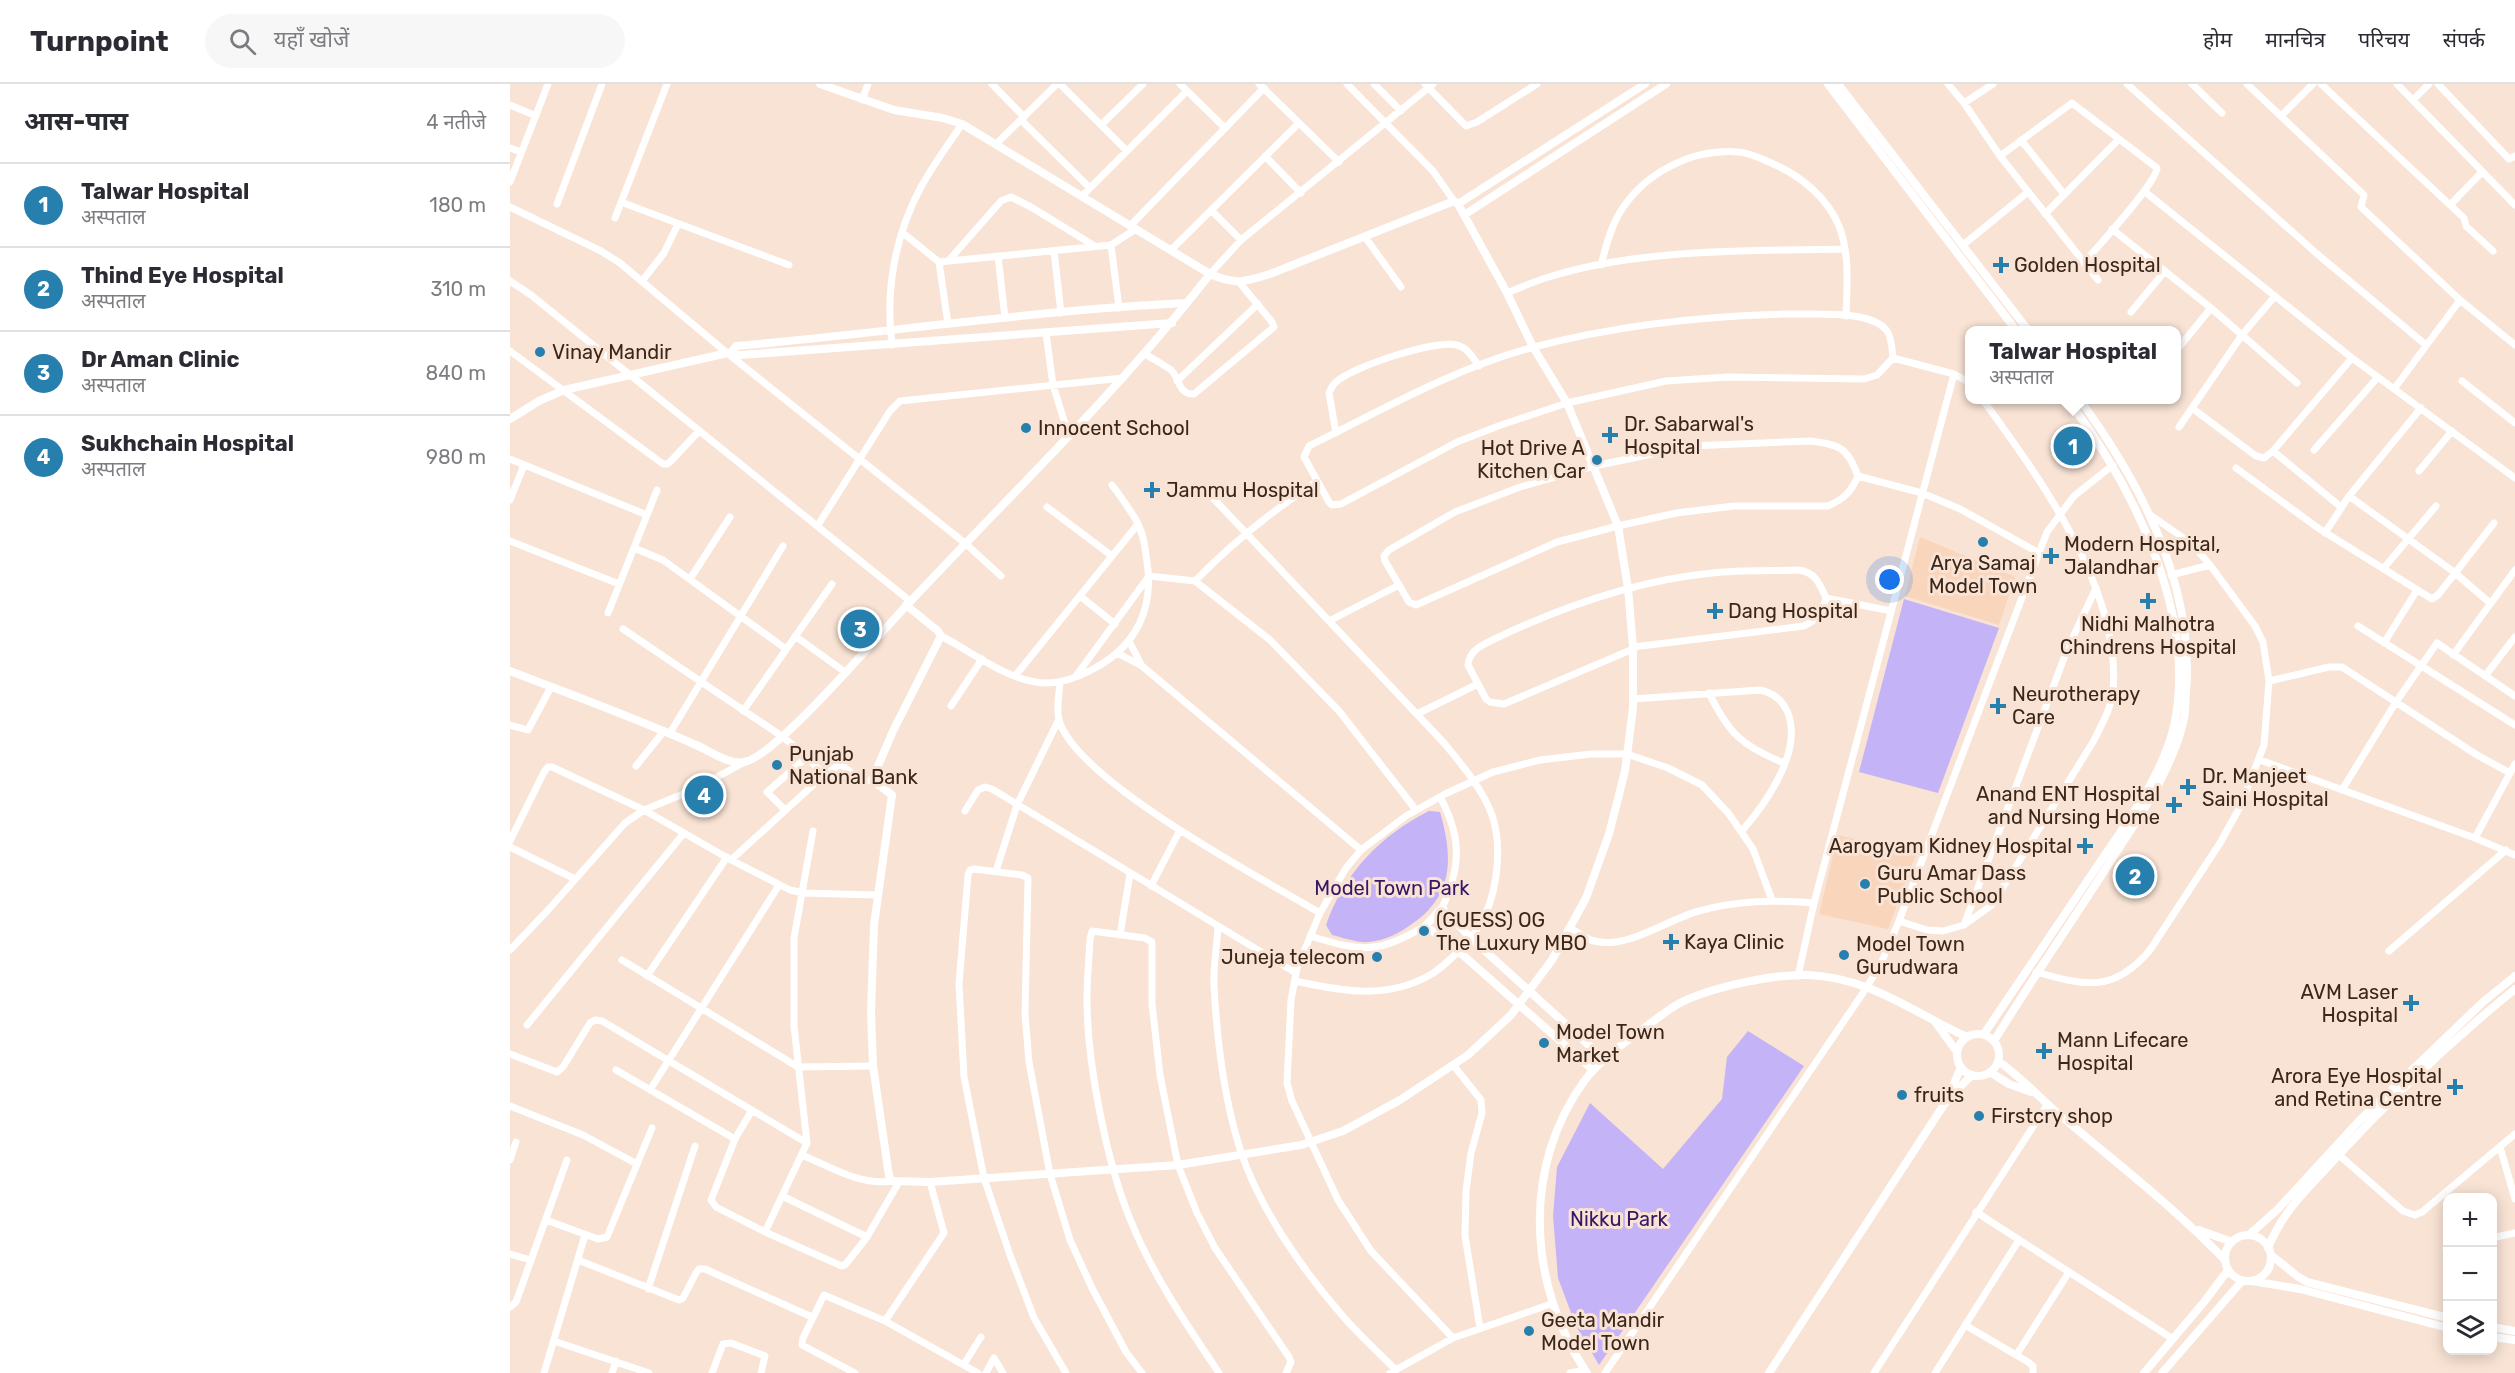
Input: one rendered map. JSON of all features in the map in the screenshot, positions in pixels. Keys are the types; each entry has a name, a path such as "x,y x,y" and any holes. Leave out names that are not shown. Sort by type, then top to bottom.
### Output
{"street":[{"path":"510,182 548,84"},
{"path":"557,204 602,84"},
{"path":"615,218 667,84"},
{"path":"820,84 894,110 943,118 962,124 1210,274 1228,282 1239,282 1270,274 1456,203 1645,84"},
{"path":"862,100 868,84"},
{"path":"992,84 1090,188"},
{"path":"996,144 1059,84 1127,151"},
{"path":"1101,125 1143,84"},
{"path":"1180,84 1225,128"},
{"path":"802,1155 861,1180 878,1183 930,1182 1178,1165 1311,1142 1343,1131 1400,1100 1454,1066 1531,992 1552,960 1586,898 1609,834 1625,771 1633,699 1633,648 1628,588 1618,526 1567,403 1533,347 1507,293 1464,215 1433,171 1347,84"},
{"path":"1374,84 1401,111"},
{"path":"510,950 529,932 625,823 644,810 693,790 758,756 783,737 1123,378 1241,240 1401,111 1429,85 1466,126 1477,122 1537,84"},
{"path":"1464,215 1666,84"},
{"path":"1828,84 2013,326"},
{"path":"1838,84 2025,326"},
{"path":"1948,84 1964,103 2000,156 2098,280"},
{"path":"1964,103 1993,84"},
{"path":"2127,84 2316,253 2426,345"},
{"path":"2192,84 2222,113"},
{"path":"2247,84 2364,195 2361,207 2460,300 2515,345"},
{"path":"2281,116 2313,84"},
{"path":"2321,84 2464,218 2466,226 2493,251"},
{"path":"2397,84 2515,205"},
{"path":"2413,100 2429,84"},
{"path":"2438,84 2509,159 2515,156"},
{"path":"939,262 950,259 1111,245 1133,227 1262,86 1339,162"},
{"path":"1082,196 1187,91"},
{"path":"2000,156 2072,103 2157,168 2156,176 2084,263"},
{"path":"510,105 536,116"},
{"path":"1171,250 1299,123"},
{"path":"892,345 890,331 893,263 923,184 962,124"},
{"path":"2045,214 2119,139"},
{"path":"2021,140 2064,194"},
{"path":"510,148 521,153"},
{"path":"1601,265 1610,232 1619,213 1634,194 1654,176 1682,160 1717,153 1741,152 1792,173 1817,194 1828,207 1838,224 1848,267 1846,316"},
{"path":"1265,156 1301,193"},
{"path":"2450,205 2482,172"},
{"path":"2144,191 2352,357 2515,478"},
{"path":"1963,245 2028,192"},
{"path":"950,259 993,208 1000,201 1011,197 1094,245"},
{"path":"621,202 789,265"},
{"path":"510,207 601,251 620,263 859,460 966,544 1001,576"},
{"path":"1211,210 1241,240"},
{"path":"642,281 664,253 678,224"},
{"path":"2112,229 2211,308 2297,383"},
{"path":"903,233 939,262 948,324"},
{"path":"1365,237 1401,287"},
{"path":"1111,245 1119,308"},
{"path":"1507,293 1550,276 1661,256 1728,251 1844,249"},
{"path":"1054,251 1061,313"},
{"path":"998,256 1005,318"},
{"path":"2131,312 2165,270"},
{"path":"510,281 531,295 818,525 908,603 941,636 1015,676 1035,683 1060,683 1104,663 1129,641 1140,624 1149,597 1149,576 1144,543 1138,524 1112,485"},
{"path":"1145,354 1173,372 1176,381 1186,393 1194,394 1272,330 1274,324 1239,282"},
{"path":"2179,427 2242,335 2275,296"},
{"path":"2394,389 2460,300"},
{"path":"730,353 736,346 1005,318 1187,303"},
{"path":"1176,381 1258,304"},
{"path":"2181,345 2211,308"},
{"path":"1786,314 1846,316 1875,321 1887,332 1893,358 1877,375 1864,378 1728,377 1666,381 1567,403 1457,442 1341,504 1329,502 1304,457 1309,446 1441,381 1533,347 1632,325 1725,316 1786,314"},
{"path":"510,419 539,401 564,390 730,353 740,355 892,345 1172,323"},
{"path":"1046,333 1053,385 1069,436"},
{"path":"1336,433 1329,393 1338,380 1383,359 1416,349 1452,344 1466,349 1479,366"},
{"path":"510,351 663,464 670,462 699,431"},
{"path":"2192,408 2256,456 2264,458 2273,451 2352,357"},
{"path":"1893,358 1954,374 1965,380"},
{"path":"1797,976 1814,903 1954,374"},
{"path":"2314,450 2378,377"},
{"path":"818,525 890,411 900,401 1123,378"},
{"path":"2462,381 2515,423"},
{"path":"1899,921 1927,930 1943,931 1964,925 1992,905 2014,873 2093,742 2113,693 2107,623 2096,588 2060,514 2038,476 1987,404"},
{"path":"1984,1034 2132,814 2159,767 2173,728 2178,697 2177,638 2147,532 2113,465 2071,404"},
{"path":"1994,1041 2036,972 2144,809 2166,768 2184,722 2188,670 2182,615 2171,575 2149,514 2120,460 2083,404"},
{"path":"2325,533 2349,496 2421,408"},
{"path":"2419,471 2452,431"},
{"path":"1810,441 1832,444 1843,449 1852,459 1858,476 1851,491 1840,501 1828,506 1734,506 1676,513 1557,542 1512,560 1420,604 1409,602 1384,556 1389,550 1455,513 1520,487 1594,466 1691,446 1810,441"},
{"path":"2273,451 2342,507"},
{"path":"510,459 647,515"},
{"path":"510,500 524,465"},
{"path":"1605,1373 1867,987 1882,961 2047,532 2074,496 2113,465"},
{"path":"2236,468 2325,533 2429,598 2435,598 2494,523"},
{"path":"1858,476 1922,493 1960,509 2040,553"},
{"path":"1195,580 1276,508 1316,482"},
{"path":"608,613 657,489"},
{"path":"2349,496 2454,572 2490,603"},
{"path":"1212,498 1444,743 1474,780 1492,815 1497,839 1491,900 1485,917 1471,938"},
{"path":"2383,569 2436,506"},
{"path":"1047,507 1112,555"},
{"path":"2036,972 2075,983 2090,983 2124,976 2137,966 2150,950 2220,843 2241,805 2260,760 2267,726 2269,681 2263,642 2255,626 2192,544 2149,514"},
{"path":"690,579 730,517"},
{"path":"1015,676 1138,524"},
{"path":"510,541 619,584"},
{"path":"636,766 667,732 783,546"},
{"path":"634,548 663,560 786,649"},
{"path":"2171,575 2210,565"},
{"path":"1799,570 1808,572 1818,579 1826,598 1823,609 1816,620 1804,626 1633,648 1504,704 1490,702 1468,665 1473,652 1486,643 1539,618 1628,588 1711,573 1799,570"},
{"path":"2453,655 2515,570"},
{"path":"1149,576 1195,580 1270,640 1339,711 1416,810"},
{"path":"1076,676 1149,576"},
{"path":"743,711 832,584"},
{"path":"1329,621 1399,585"},
{"path":"1964,925 2063,661 2096,588"},
{"path":"2384,643 2417,590"},
{"path":"1080,596 1114,624"},
{"path":"1826,598 1891,611"},
{"path":"2358,626 2515,725"},
{"path":"623,629 783,737 824,775"},
{"path":"795,636 845,672"},
{"path":"872,780 893,730 941,636"},
{"path":"2485,676 2515,637"},
{"path":"1129,641 1142,666"},
{"path":"2342,790 2396,702 2437,643 2515,696"},
{"path":"1117,653 1142,666 1361,850"},
{"path":"951,706 982,659"},
{"path":"2269,681 2329,667 2342,667 2477,755 2510,773"},
{"path":"510,671 667,732 733,761 745,762"},
{"path":"996,871 1017,805 1059,719 1060,683"},
{"path":"1417,714 1478,684"},
{"path":"510,724 528,730 551,687"},
{"path":"1633,699 1760,690 1772,693 1779,699 1786,709 1792,726 1791,743 1770,795 1741,832"},
{"path":"1708,693 1722,721 1736,736 1760,753 1784,763"},
{"path":"1059,719 1074,747 1106,778 1180,830 1320,914"},
{"path":"1453,1338 1371,1251 1338,1200 1292,1101 1287,1083 1290,1010 1295,977 1310,936 1336,883 1361,850 1416,810 1474,780 1493,772 1540,760 1627,754 1668,768 1702,785 1729,814 1753,849 1772,900"},
{"path":"784,809 767,792 807,757"},
{"path":"2260,760 2512,851"},
{"path":"647,976 729,859 824,775 840,764 863,781 872,780 892,795 877,895 871,1012 873,1066 889,1176 895,1181"},
{"path":"2475,838 2515,764"},
{"path":"510,841 548,767 557,768 644,810 779,885 803,893 877,895"},
{"path":"964,811 978,790 986,787 1218,927 1295,977 1355,993 1391,990 1431,975 1459,951"},
{"path":"1310,936 1359,948 1378,948 1395,943 1425,926 1442,908 1451,888 1458,860 1449,814 1440,797"},
{"path":"1151,886 1180,830"},
{"path":"765,1233 807,1143 794,1026 794,938 813,831"},
{"path":"527,1024 684,833"},
{"path":"510,847 575,879"},
{"path":"2389,951 2512,851"},
{"path":"1066,1373 1034,1318 1010,1255 984,1178 964,1077 959,984 968,875 970,870 974,869 1026,876 1030,881 1025,1014 1029,1062 1050,1174 1070,1240 1092,1288 1126,1352 1142,1373"},
{"path":"1120,935 1130,874"},
{"path":"650,1090 779,885"},
{"path":"1570,928 1593,941 1608,943 1641,934 1698,911 1744,902 1772,900 1814,903"},
{"path":"1442,908 1471,938 1604,1059"},
{"path":"1425,926 1459,951 1593,1070"},
{"path":"1218,927 1214,984 1220,1042 1232,1120 1242,1154 1263,1200 1300,1262 1342,1315 1393,1371 1453,1338 1551,1304"},
{"path":"1219,1373 1161,1284 1130,1219 1114,1170 1091,1049 1087,1000 1090,935 1095,931 1144,938 1152,942 1153,1016 1160,1075 1178,1165 1197,1213 1215,1248 1289,1357 1291,1362 1286,1373"},
{"path":"622,960 798,1067 873,1066"},
{"path":"1570,1373 1586,1371 1568,1343 1551,1304 1543,1272 1539,1224 1542,1182 1553,1142 1568,1110 1593,1070 1604,1059 1682,1002 1733,985 1778,976 1797,976 1848,981 1867,987 1913,1007 1936,1023 1967,1037 1984,1034 1994,1041 1999,1054 1998,1061 1990,1072 1978,1076 1972,1075 1961,1067"},
{"path":"2443,1327 2300,1289 2234,1277 2228,1270 2225,1260 2227,1248 2232,1242 2249,1235 2278,1209 2359,1121 2483,1002 2515,976"},
{"path":"2154,1361 2163,1371 2247,1281 2260,1278 2268,1270 2270,1251 2284,1215 2390,1103 2515,989"},
{"path":"510,1054 558,1072 590,1023 595,1020 608,1024 807,1143"},
{"path":"1769,1373 1947,1100 1961,1067 1957,1052 1936,1023"},
{"path":"1957,1052 1967,1037"},
{"path":"1998,1061 2195,1229 2225,1260"},
{"path":"1454,1066 1481,1100 1479,1128 1471,1153 1466,1191 1465,1236 1480,1328"},
{"path":"616,1070 735,1139"},
{"path":"1990,1072 2009,1084 2034,1094"},
{"path":"1947,1100 1972,1075"},
{"path":"1874,1373 2047,1105"},
{"path":"510,1106 583,1135 637,1164"},
{"path":"752,1110 735,1139 711,1200 716,1207 765,1233 842,1266 850,1261 867,1237 895,1181"},
{"path":"546,1220 598,1239 607,1237 652,1128"},
{"path":"2339,1155 2403,1211 2415,1215 2422,1212 2515,1134"},
{"path":"510,1160 516,1142"},
{"path":"648,1289 695,1146"},
{"path":"2500,1147 2515,1199"},
{"path":"510,1307 516,1302 567,1160"},
{"path":"885,1321 944,1233 930,1182"},
{"path":"782,1196 867,1237"},
{"path":"1976,1212 2173,1339"},
{"path":"2195,1229 2232,1242"},
{"path":"2497,1237 2515,1233"},
{"path":"544,1373 585,1235"},
{"path":"2249,1235 2259,1238 2297,1276 2307,1282 2443,1317"},
{"path":"1935,1373 2019,1240"},
{"path":"510,1254 531,1260"},
{"path":"578,1260 679,1300 683,1298 696,1273 702,1269 812,1317"},
{"path":"2144,1373 2228,1270"},
{"path":"2017,1354 2069,1272"},
{"path":"855,1373 802,1345 821,1297 826,1294 885,1321 978,1373"},
{"path":"1965,1325 2017,1354 2033,1366 2033,1373"},
{"path":"2497,1328 2515,1330"},
{"path":"964,1364 981,1337"},
{"path":"2497,1338 2515,1340"},
{"path":"554,1341 649,1373"},
{"path":"712,1373 723,1344 731,1342 765,1356 761,1373"},
{"path":"986,1373 994,1358 1003,1373"},
{"path":"612,1373 616,1361"}],"shaded area":[{"path":"1920,537 2015,577 1999,625 1905,596"},
{"name":"Guru Amar Dass Public School","path":"1838,835 1916,854 1888,929 1819,914"}],"green space":[{"path":"1904,599 1999,628 1938,793 1859,772"},
{"name":"Model Town Park","path":"1429,811 1440,812 1447,844 1447,874 1436,901 1412,924 1386,938 1365,942 1332,935 1326,925 1334,906 1354,872 1380,844"},
{"name":"Nikku Park","path":"1748,1031 1804,1066 1599,1365 1576,1326 1558,1278 1553,1216 1557,1167 1590,1103 1663,1169 1722,1099 1727,1057"}],"place":[{"name":"Golden Hospital","path":"2001,265"},
{"name":"Vinay Mandir","path":"540,352"},
{"name":"Innocent School","path":"1026,428"},
{"name":"Dr. Sabarwal's Hospital","path":"1610,435"},
{"name":"Talwar Hospital","path":"2073,446"},
{"name":"Hot Drive A Kitchen Car","path":"1597,460"},
{"name":"Jammu Hospital","path":"1152,490"},
{"name":"Arya Samaj Model Town","path":"1983,542"},
{"name":"Modern Hospital, Jalandhar","path":"2051,556"},
{"name":"Nidhi Malhotra Chindrens Hospital","path":"2148,601"},
{"name":"Dang Hospital","path":"1715,611"},
{"name":"Dr Aman Clinic","path":"860,629"},
{"name":"Neurotherapy Care","path":"1998,706"},
{"name":"Punjab National Bank","path":"777,765"},
{"name":"Dr. Manjeet Saini Hospital","path":"2188,787"},
{"name":"Sukhchain Hospital","path":"704,795"},
{"name":"Anand ENT Hospital and Nursing Home","path":"2174,805"},
{"name":"Aarogyam Kidney Hospital","path":"2085,846"},
{"name":"Thind Eye Hospital","path":"2135,876"},
{"name":"Guru Amar Dass Public School","path":"1865,884"},
{"name":"(GUESS) OG The Luxury MBO","path":"1424,931"},
{"name":"Kaya Clinic","path":"1671,942"},
{"name":"Model Town Gurudwara","path":"1844,955"},
{"name":"Juneja telecom","path":"1377,957"},
{"name":"AVM Laser Hospital","path":"2411,1003"},
{"name":"Model Town Market","path":"1544,1043"},
{"name":"Mann Lifecare Hospital","path":"2044,1051"},
{"name":"Arora Eye Hospital and Retina Centre","path":"2455,1087"},
{"name":"fruits","path":"1902,1095"},
{"name":"Firstcry shop","path":"1979,1116"},
{"name":"Geeta Mandir Model Town","path":"1529,1331"}]}
